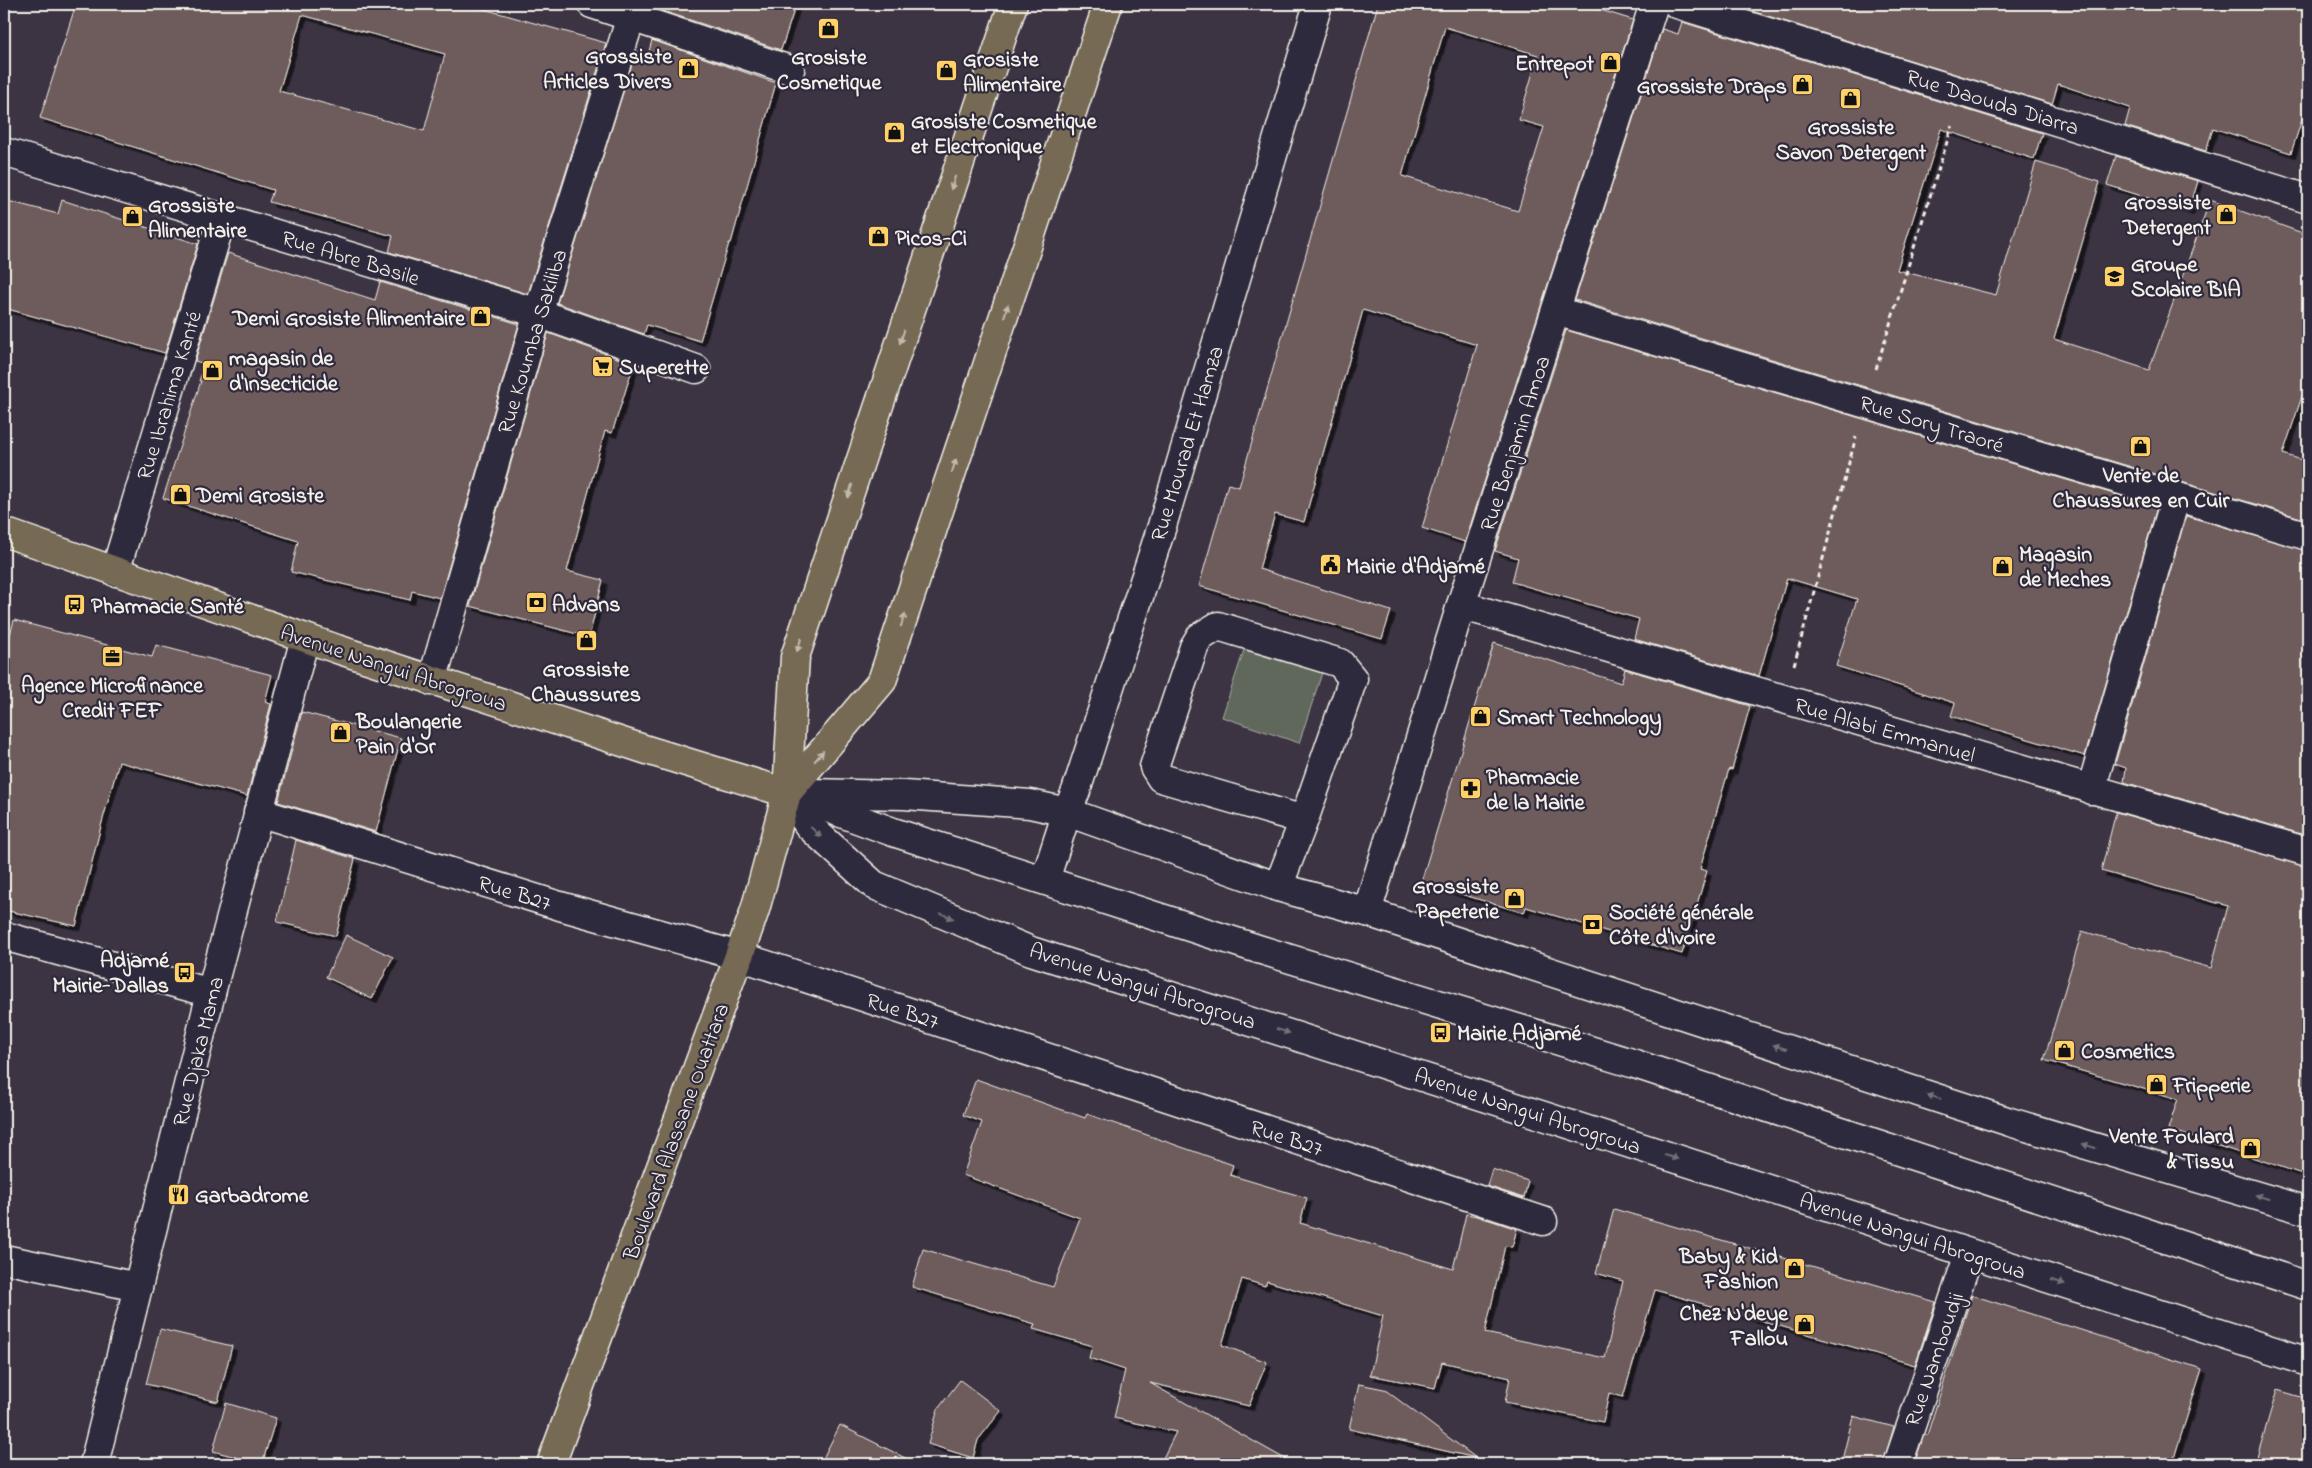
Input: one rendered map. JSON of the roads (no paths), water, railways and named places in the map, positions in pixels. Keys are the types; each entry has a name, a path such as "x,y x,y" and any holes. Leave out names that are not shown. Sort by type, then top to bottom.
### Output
{"main road":[{"path":"787,793 795,657 1013,4"},
{"path":"787,793 882,681 1108,4"},
{"name":"Avenue Nangui Abrogroua","path":"4,532 432,681 787,793"},
{"name":"Boulevard Alassane Ouattara","path":"551,1464 739,956 755,910 787,793"}],"street":[{"path":"592,4 633,10 790,70"},
{"name":"Rue Mourad Et Hamza","path":"1045,880 1067,812 1076,791 1162,526 1318,4"},
{"name":"Rue Benjamin Amoa","path":"1367,912 1461,605 1654,4"},
{"name":"Rue Daouda Diarra","path":"1677,4 2308,199"},
{"name":"Rue Koumba Sakiliba","path":"432,681 538,314 633,10"},
{"name":"Rue Abre Basile","path":"4,152 538,314 696,368"},
{"name":"Rue Ibrahima Kanté","path":"115,572 222,218"},
{"name":"Rue Sory Traoré","path":"1556,311 2308,536"},
{"path":"2092,790 2176,496"},
{"name":"Rue Alabi Emmanuel","path":"1461,605 2308,852"},
{"path":"1278,887 1304,820 1353,679 1340,663 1218,626 1200,637 1194,647 1154,767 1161,778 1304,820"},
{"name":"Rue Djaka Mama","path":"94,1464 211,993 305,638"},
{"name":"Avenue Nangui Abrogroua","path":"787,793 904,795 1030,804 1067,812 1278,887 1367,912 2010,1122 2308,1211"},
{"name":"Avenue Nangui Abrogroua","path":"787,793 893,832 1268,952 1634,1064 2308,1286"},
{"name":"Avenue Nangui Abrogroua","path":"787,793 809,826 874,885 1031,951 1346,1050 1969,1254 2308,1362"},
{"name":"Rue B27","path":"258,812 560,906 739,956 1543,1221"},
{"path":"4,936 211,993"},
{"name":"Rue Namboudji","path":"1898,1464 1969,1254"},
{"path":"4,1259 138,1287"}],"place":[{"name":"Grosiste Cosmetique","path":"829,28"},
{"name":"Entrepot","path":"1610,62"},
{"name":"Grossiste Articles Divers","path":"688,68"},
{"name":"Grosiste Alimentaire","path":"947,71"},
{"name":"Grossiste Draps","path":"1803,85"},
{"name":"Grossiste Savon Detergent","path":"1851,98"},
{"name":"Grosiste Cosmetique et Electronique","path":"895,133"},
{"name":"Grossiste Detergent","path":"2227,214"},
{"name":"Grossiste Alimentaire","path":"132,217"},
{"name":"Picos-Ci","path":"879,237"},
{"name":"Groupe Scolaire BIA","path":"2115,276"},
{"name":"Demi Grosiste Alimentaire","path":"481,317"},
{"name":"Superette","path":"603,366"},
{"name":"magasin de d'Insecticide","path":"213,370"},
{"name":"Vente de Chaussures en Cuir","path":"2141,447"},
{"name":"Demi Grosiste","path":"180,494"},
{"name":"Mairie d'Adjamé","path":"1330,565"},
{"name":"Magasin de Meches","path":"2003,566"},
{"name":"Advans","path":"536,603"},
{"name":"Pharmacie Santé","path":"75,605"},
{"name":"Grossiste Chaussures","path":"586,640"},
{"name":"Agence Microfinance Credit FEF","path":"112,657"},
{"name":"Smart Technology","path":"1481,716"},
{"name":"Boulangerie Pain d'Or","path":"340,733"},
{"name":"Pharmacie de la Mairie","path":"1470,789"},
{"name":"Grossiste Papeterie","path":"1515,898"},
{"name":"Société générale Côte d'Ivoire","path":"1593,924"},
{"name":"Adjamé Mairie-Dallas","path":"185,972"},
{"name":"Mairie Adjamé","path":"1441,1032"},
{"name":"Cosmetics","path":"2065,1050"},
{"name":"Fripperie","path":"2157,1084"},
{"name":"Vente Foulard & Tissu","path":"2250,1148"},
{"name":"Garbadrome","path":"179,1194"},
{"name":"Baby & Kid Fashion","path":"1794,1268"},
{"name":"Chez N'deye Fallou","path":"1804,1325"}]}
